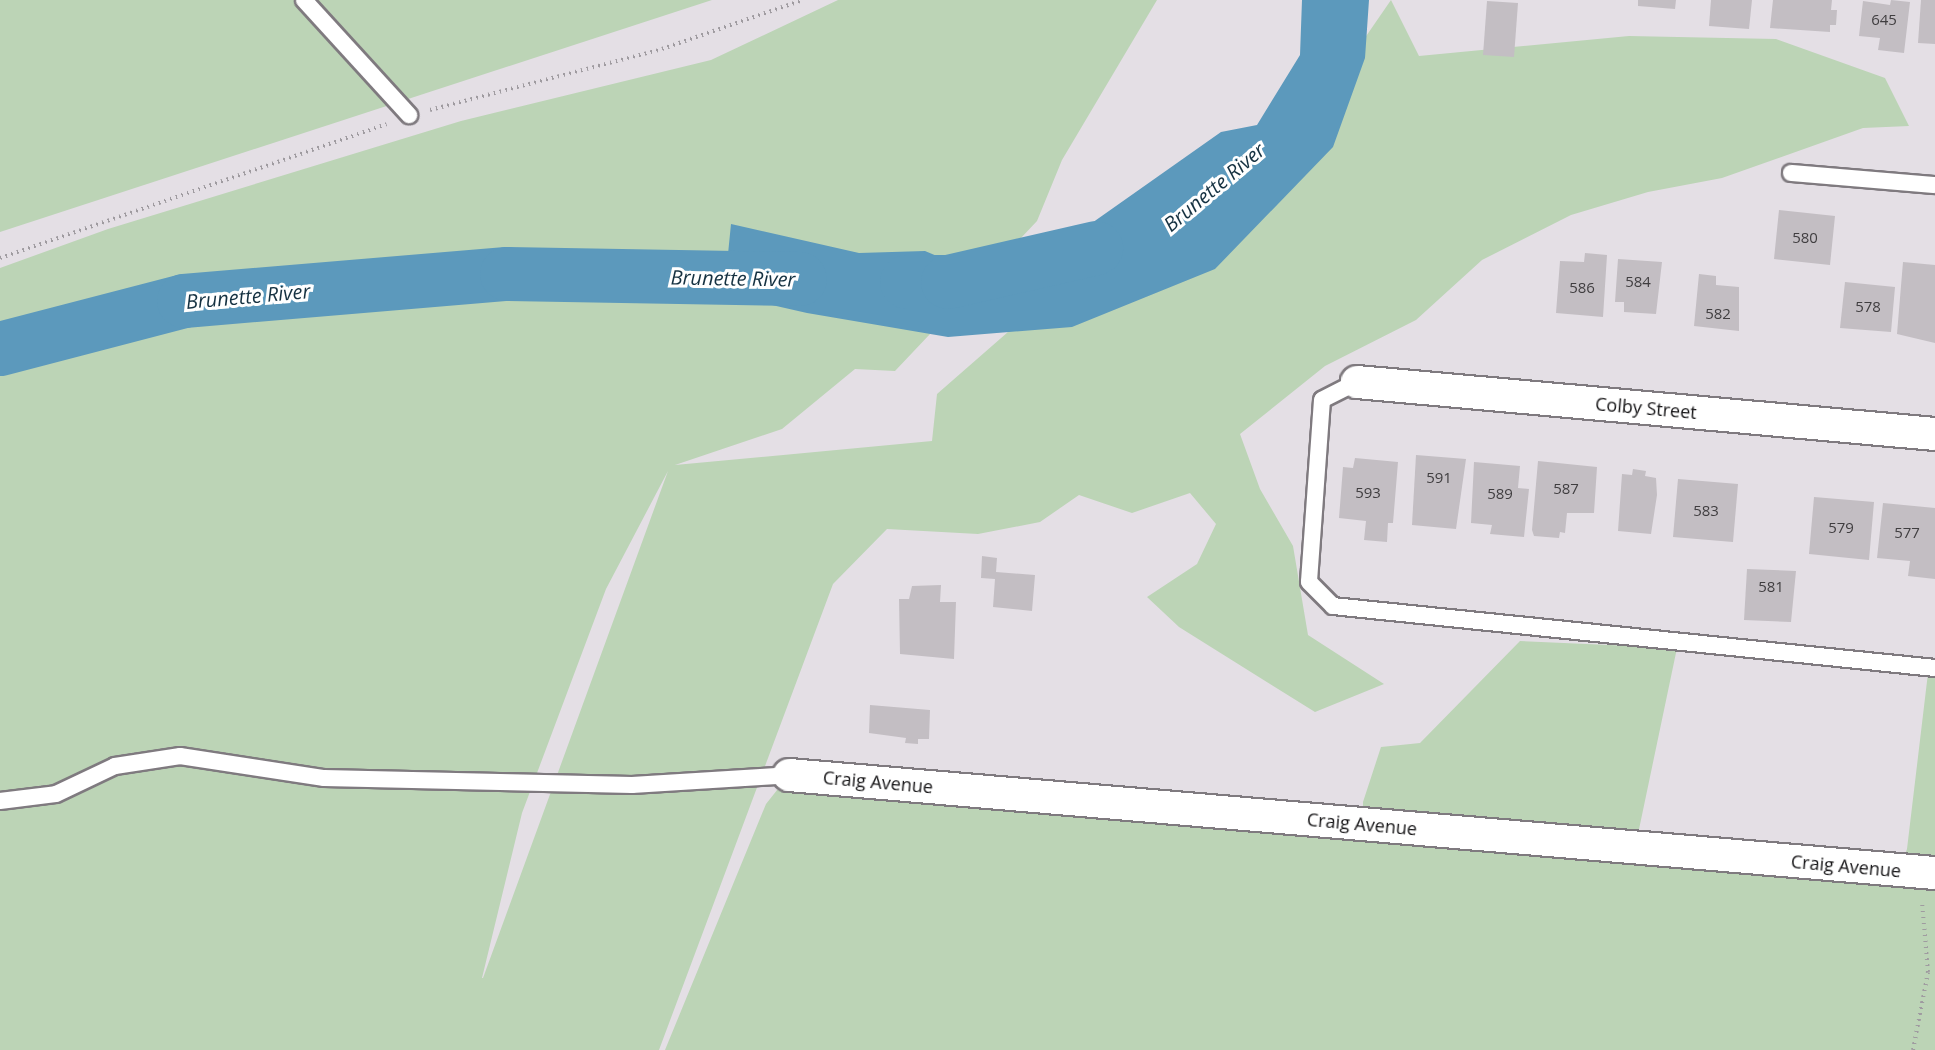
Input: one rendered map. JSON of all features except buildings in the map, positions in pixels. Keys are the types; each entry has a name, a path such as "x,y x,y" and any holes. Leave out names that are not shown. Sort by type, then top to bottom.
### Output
{"street":[{"name":"Colby Street","path":"1357,382 1935,434"},
{"name":"Craig Avenue","path":"789,775 1928,873"}],"lane":[{"path":"304,0 409,116"},
{"path":"1791,173 1935,185"},
{"path":"1357,382 1323,400 1309,582 1333,606 1935,668"},
{"path":"0,801 56,794 115,766 180,756 324,778 632,785 789,775"}],"path":[{"path":"1913,1050 1928,972 1928,873"}],"green space":[{"path":"0,0 712,0 0,232"},
{"path":"838,0 1157,0 1062,160 1037,221 895,371 855,369 782,429 675,465 932,441 937,394 1079,270 1309,119 1391,0 1419,56 1629,36 1776,39 1885,78 1909,126 1863,128 1722,178 1648,192 1571,215 1482,260 1416,320 1325,366 1240,434 1260,489 1293,546 1308,635 1384,684 1315,712 1179,627 1147,597 1197,564 1216,524 1190,493 1132,513 1079,495 1040,522 978,534 887,529 833,584 659,1050 0,1050 0,268 108,229 461,121 711,60","holes":["668,471 483,978 522,813 606,589"]},
{"path":"1520,641 1677,648 1633,858 1896,880 1907,849 1928,673 1935,673 1935,1050 665,1050 766,804 789,775 1363,841 1363,802 1381,747 1420,743"}],"water":[{"path":"1302,0 1369,0 1365,58 1333,147 1215,269 1072,327 948,337 807,313 724,294 731,224 859,253 925,251 994,280 1055,249 1221,132 1257,125 1300,55"}],"waterway":[{"name":"Brunette River","path":"907,282 948,282 1096,248"},
{"name":"Brunette River","path":"0,349 184,301 507,274 800,279"}]}
